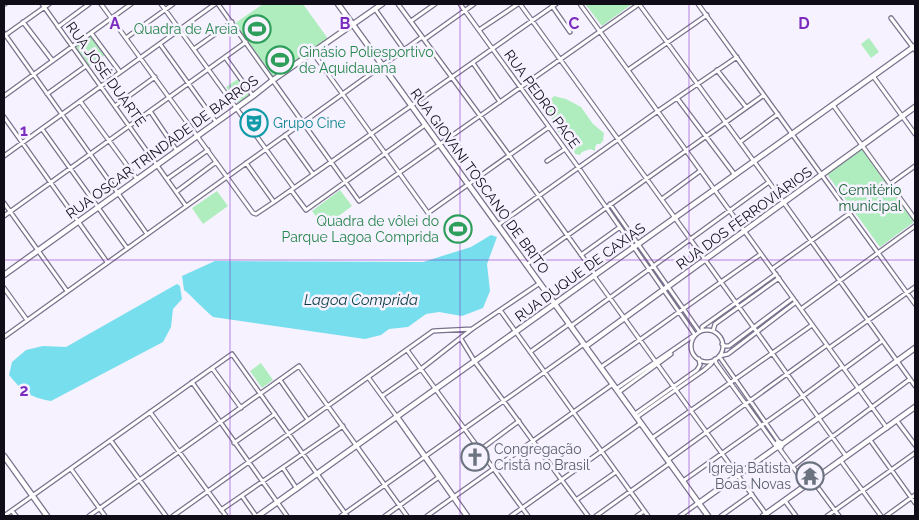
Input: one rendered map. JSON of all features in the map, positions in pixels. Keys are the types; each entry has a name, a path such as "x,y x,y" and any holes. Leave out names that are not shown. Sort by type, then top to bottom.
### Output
{"main road":[{"name":"RUA GIOVANI TOSCANO DE BRITO","path":"338,4 708,516"},
{"name":"RUA OSCAR TRINDADE DE BARROS","path":"4,275 273,80 382,4"},
{"name":"RUA DUQUE DE CAXIAS","path":"257,516 298,489 594,275 915,48"},
{"name":"RUA DOS FERROVIÁRIOS","path":"585,345 625,319 915,107"},
{"path":"699,503 915,348"},
{"path":"765,515 915,408"},
{"path":"397,417 467,516"},
{"path":"4,457 47,516"}],"street":[{"path":"49,4 43,5 24,22 4,35 147,234"},
{"path":"58,27 89,4"},
{"path":"101,4 254,214 258,214 554,5 570,32"},
{"path":"4,96 131,4"},
{"path":"161,4 266,149 306,210 425,125"},
{"path":"126,38 173,4"},
{"path":"4,156 215,4"},
{"path":"218,4 359,201 639,4 784,202 915,386"},
{"path":"398,4 539,196 656,363 752,494 765,515"},
{"path":"411,21 435,4"},
{"name":"RUA PEDRO PACE","path":"460,4 620,227 636,246"},
{"path":"4,337 404,50 474,4"},
{"path":"479,30 519,4 662,199 846,457"},
{"path":"580,4 886,428"},
{"path":"698,4 915,304"},
{"name":"RUA JOSÉ DUARTE","path":"43,5 186,206"},
{"path":"374,9 404,50"},
{"path":"628,70 707,15"},
{"path":"891,18 915,48"},
{"path":"24,22 52,60"},
{"path":"194,49 232,22"},
{"path":"91,32 120,72"},
{"path":"4,216 246,42"},
{"path":"160,44 216,122"},
{"path":"313,53 428,213 549,127"},
{"path":"225,57 253,96"},
{"path":"498,225 736,57"},
{"path":"473,62 500,102"},
{"path":"47,94 86,66"},
{"path":"717,70 746,107"},
{"path":"873,76 915,134"},
{"path":"115,106 155,77"},
{"path":"526,264 764,95"},
{"path":"677,98 735,175"},
{"path":"80,101 137,179"},
{"path":"833,105 915,219"},
{"path":"150,111 177,151"},
{"path":"740,142 778,114"},
{"path":"4,117 107,262"},
{"path":"42,128 127,248"},
{"path":"285,135 313,174"},
{"path":"547,161 565,149"},
{"path":"167,179 208,150"},
{"path":"176,192 216,162"},
{"path":"246,163 274,202"},
{"path":"890,184 915,166"},
{"path":"662,199 700,171"},
{"path":"530,352 610,297 769,182"},
{"path":"4,203 67,291"},
{"path":"610,204 649,269 701,331"},
{"path":"772,269 850,214"},
{"path":"801,310 915,226"},
{"path":"581,255 620,227"},
{"path":"636,246 653,266 694,335"},
{"path":"601,367 761,254"},
{"path":"713,331 715,324 776,274"},
{"path":"701,331 702,327 779,278"},
{"path":"382,396 421,369 472,329 540,283"},
{"path":"596,516 745,404 915,287"},
{"path":"4,288 27,320"},
{"path":"722,344 729,346 793,298"},
{"path":"674,388 704,370 719,356 728,354 796,302"},
{"path":"500,310 648,516"},
{"path":"652,438 812,325"},
{"path":"174,516 433,331 472,329"},
{"path":"618,390 701,331 713,331 719,336 722,348 719,356"},
{"path":"694,335 691,347 692,352 704,361 714,360"},
{"path":"461,339 588,516"},
{"path":"683,480 882,341"},
{"name":"RUA DOS FERROVIÁRIOS","path":"344,515 585,345"},
{"path":"656,363 681,347 691,347"},
{"path":"407,350 528,516"},
{"path":"4,516 232,354 344,515"},
{"path":"719,356 765,422 792,466 807,485"},
{"path":"636,416 699,368 699,359"},
{"path":"714,360 761,425 779,445"},
{"path":"89,516 299,366 408,516"},
{"path":"212,368 241,408"},
{"path":"368,377 397,417"},
{"path":"792,466 910,379"},
{"path":"280,380 308,420"},
{"path":"192,382 287,516"},
{"path":"427,516 613,384"},
{"path":"150,412 226,516"},
{"path":"234,443 275,414"},
{"path":"480,450 519,421"},
{"path":"897,421 915,445"},
{"path":"511,516 641,423"},
{"path":"222,510 343,426"},
{"path":"870,440 915,504"},
{"path":"111,441 166,516"},
{"path":"826,516 915,453"},
{"path":"841,461 881,516"},
{"path":"283,468 298,489"},
{"path":"71,469 105,516"},
{"path":"576,500 616,472"},
{"path":"385,516 439,477"},
{"path":"813,481 839,516"},
{"path":"721,516 752,494"},
{"path":"886,516 915,495"},
{"path":"242,496 257,516"},
{"path":"785,501 796,516"},
{"path":"680,516 699,503"},
{"path":"12,511 16,516"},
{"path":"637,516 644,511"}],"green space":[{"name":"Ginásio Poliesportivo de Aquidauana","path":"263,4 303,4 329,40 273,80 234,24"},
{"path":"585,4 632,4 602,26"},
{"path":"91,35 105,55 89,66 75,47"},
{"path":"869,38 879,52 871,58 861,44"},
{"path":"238,79 250,95 238,104 226,87"},
{"path":"554,96 566,99 581,107 593,124 604,133 603,141 597,144 595,151 590,149 582,152 580,155 575,154 572,143 576,142 577,135 571,132 558,132 557,125 549,114 548,106 548,102"},
{"name":"Cemitério municipal","path":"861,148 914,222 880,247 826,173"},
{"path":"340,190 352,206 324,227 312,211"},
{"path":"217,191 228,206 203,224 192,208"},
{"path":"261,363 273,380 262,388 250,371"}],"water":[{"name":"Lagoa Comprida","path":"491,235 497,237 487,264 490,291 483,308 462,316 439,312 426,314 408,327 389,329 381,335 365,339 213,317 184,290 182,276 215,261 423,262 471,247"},
{"path":"177,284 180,286 182,299 173,309 171,327 163,342 51,401 37,398 27,393 9,375 12,362 26,350 43,346 66,347"}],"place":[{"name":"Quadra de Areia","path":"257,29"},
{"name":"Ginásio Poliesportivo de Aquidauana","path":"280,60"},
{"name":"Grupo Cine","path":"254,123"},
{"name":"Quadra de vôlei do Parque Lagoa Comprida","path":"458,229"},
{"name":"Congregação Cristâ no Brasil","path":"475,457"},
{"name":"Igreja Batista Boas Novas","path":"810,476"}]}
